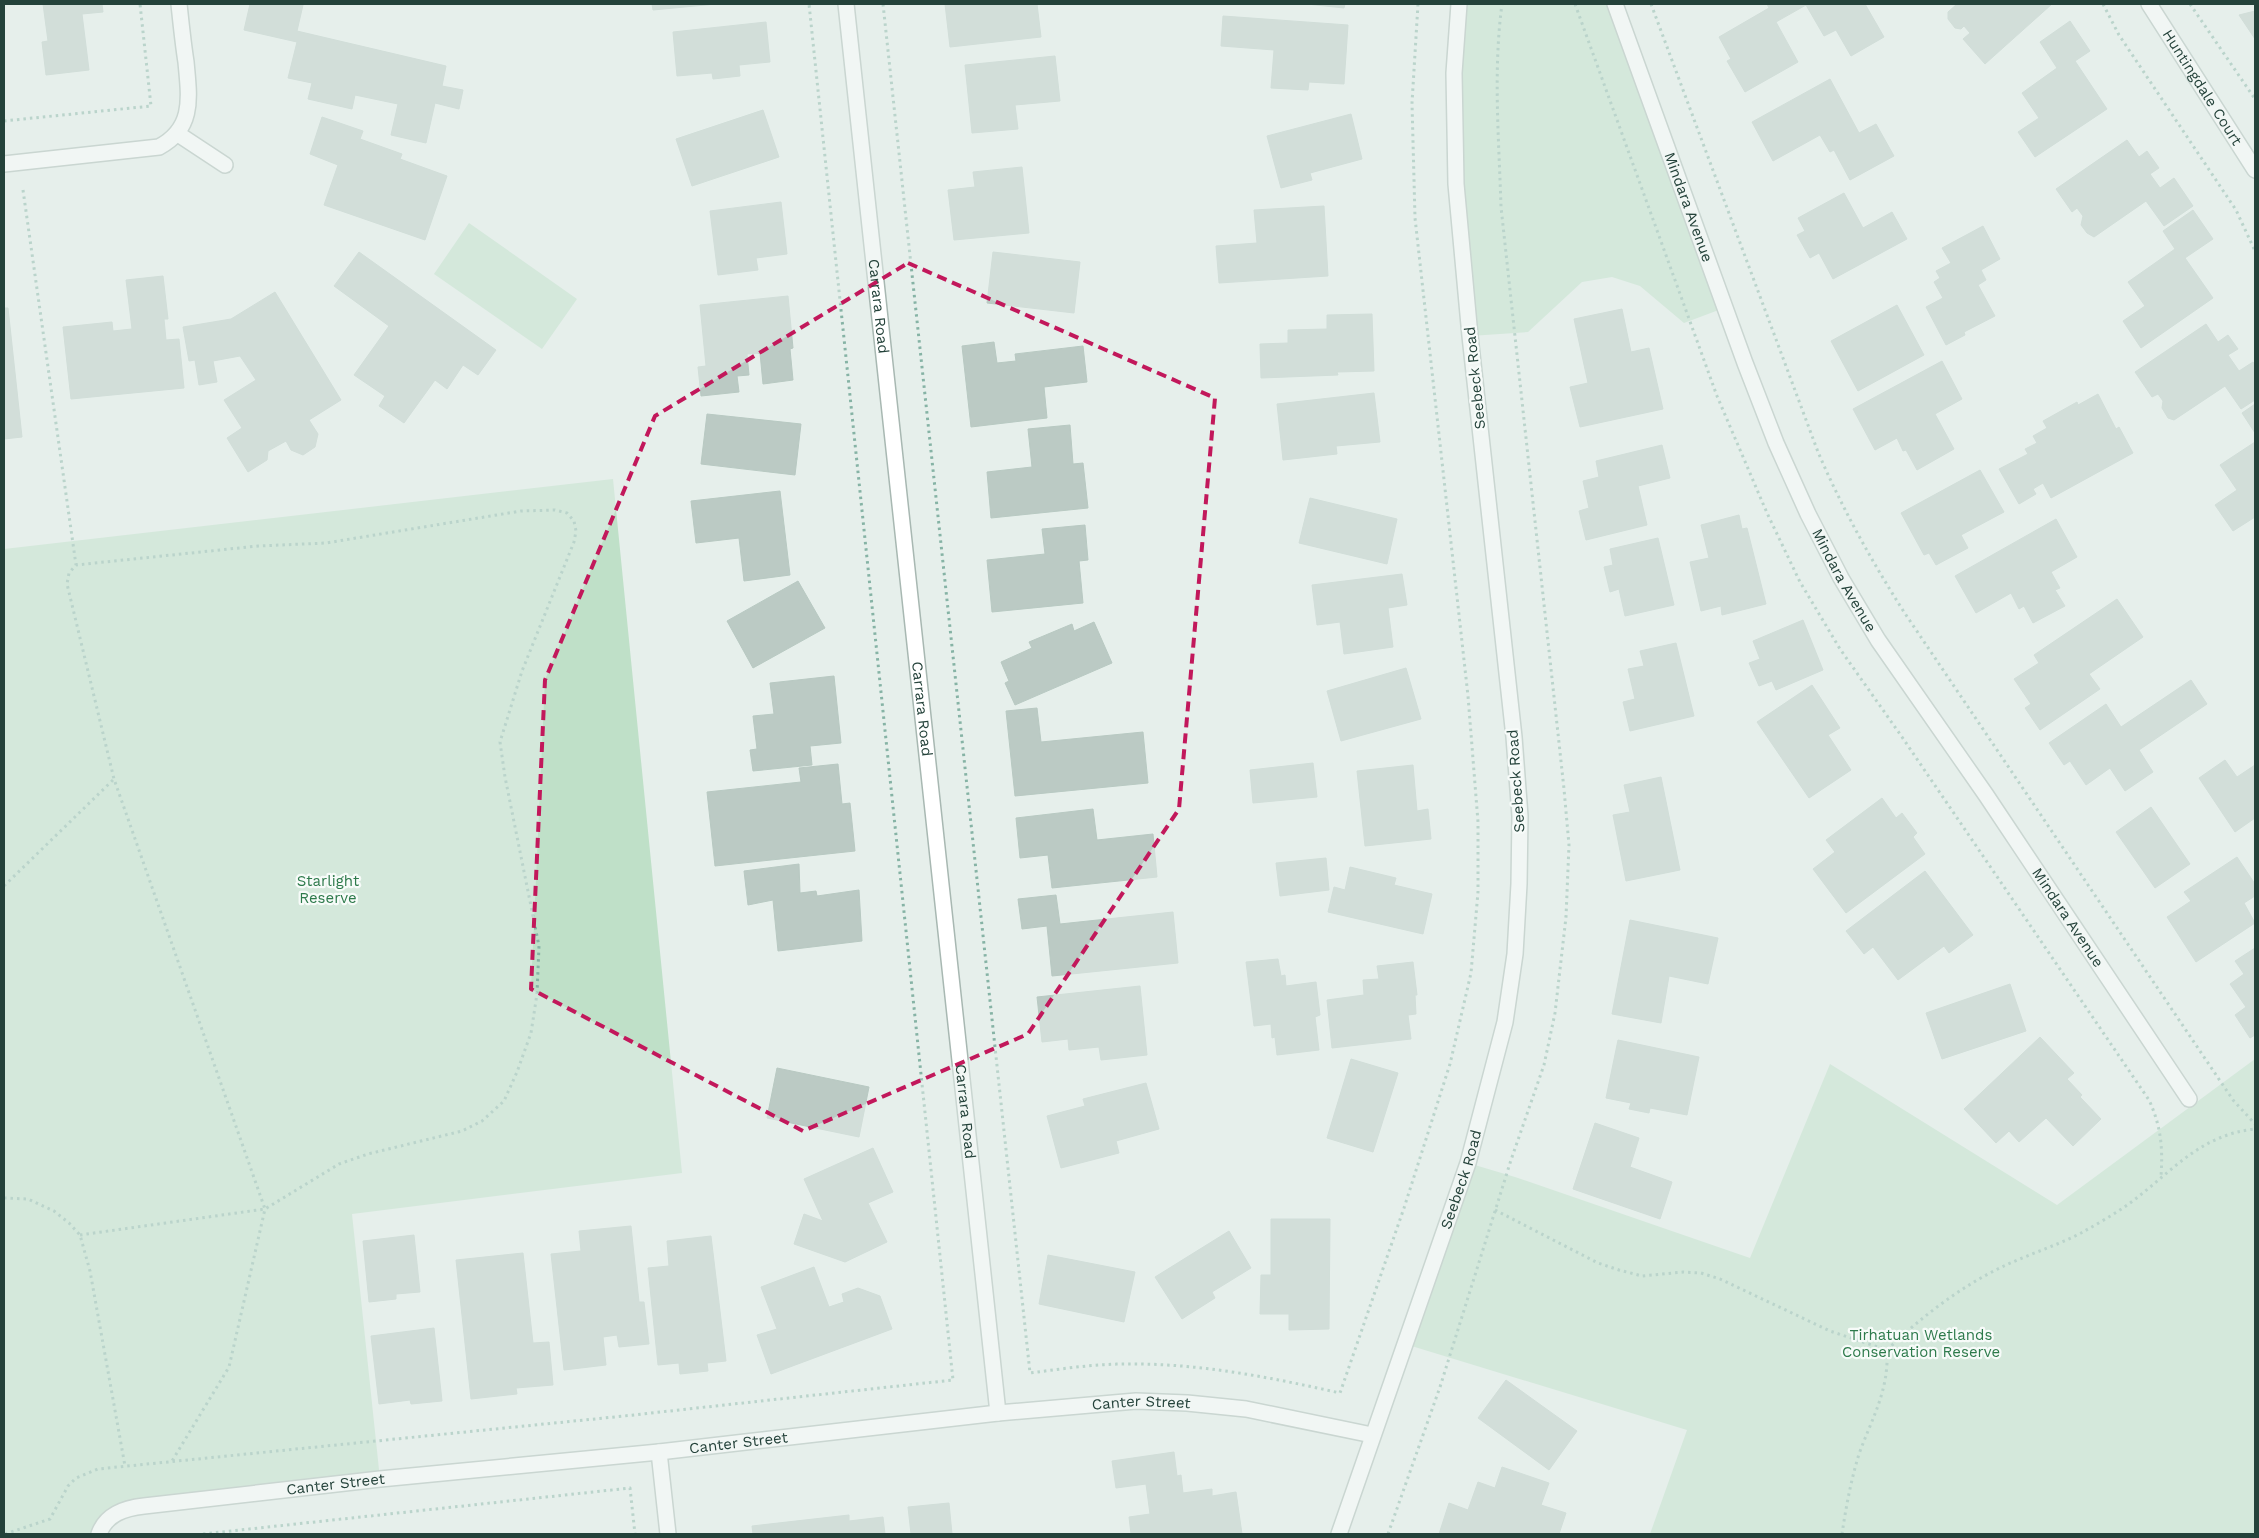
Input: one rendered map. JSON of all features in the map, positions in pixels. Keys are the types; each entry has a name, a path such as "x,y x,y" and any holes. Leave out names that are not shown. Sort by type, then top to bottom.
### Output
{"street":[{"path":"4,164 159,147 178,134 187,112 189,100 179,4"},
{"name":"Carrara Road","path":"846,4 998,1413"},
{"name":"Seebeck Road","path":"1339,1534 1456,1198 1494,1070 1505,1022 1515,954 1520,816 1514,737 1460,239 1456,184 1454,73 1459,4"},
{"name":"Mindara Avenue","path":"1615,4 1745,363 1776,443 1808,514 1841,578 1878,640 1986,795 2189,1098"},
{"name":"Huntingdale Court","path":"2149,4 2255,170"},
{"path":"178,134 225,165"},
{"name":"Canter Street","path":"102,1528 112,1515 123,1510 144,1506 380,1479 659,1452 998,1413 1162,1401 1246,1409 1372,1435"},
{"path":"659,1452 668,1534"}],"path":[{"path":"4,121 152,106 140,4"},
{"path":"4,1534 50,1519 68,1486 76,1478 98,1469 634,1415 953,1380 809,4"},
{"path":"883,4 1030,1373 1124,1364 1199,1367 1244,1373 1340,1393 1404,1208 1450,1064 1471,973 1478,892 1478,822 1468,696 1415,218 1412,103 1418,4"},
{"path":"1651,4 1818,452 1834,488 1872,562 2233,1100 2255,1124"},
{"path":"2103,4 2119,35 2236,210 2255,251"},
{"path":"2190,4 2255,99"},
{"path":"23,185 76,565"},
{"path":"80,1235 264,1209 339,1164 368,1154 462,1131 482,1121 504,1102 531,1033 537,994 539,946 505,777 500,742 522,671 574,542 576,531 574,521 567,513 554,510 521,511 326,543 258,546 76,565 69,573 67,584 114,778 264,1209 229,1367 172,1461"},
{"path":"4,886 114,778"},
{"path":"1886,1350 1910,1328 1976,1281 2004,1266 2081,1233 2130,1203 2193,1151 2227,1134 2255,1129"},
{"path":"4,1198 28,1199 54,1211 69,1222 80,1235 90,1271 125,1466"},
{"path":"1495,1210 1598,1263 1642,1276 1684,1272 1701,1273 1720,1279 1830,1331 1886,1350"},
{"path":"1842,1534 1847,1498 1859,1454 1885,1385 1888,1368 1886,1350"},
{"path":"204,1534 630,1488 635,1534"}],"highlighted area":[{"path":"908,263 1215,398 1179,809 1028,1034 803,1131 531,989 545,680 655,416"}],"green space":[{"path":"1459,4 1615,4 1724,308 1684,323 1640,286 1612,277 1582,282 1528,332 1470,336 1460,239"},
{"path":"469,223 577,299 542,349 434,274"},
{"name":"Starlight Reserve","path":"613,479 682,1173 352,1214 380,1479 129,1508 99,1534 4,1534 4,549"},
{"name":"Tirhatuan Wetlands Conservation Reserve","path":"2255,1059 2255,1534 1650,1534 1687,1430 1405,1344 1468,1163 1515,1177 1750,1258 1830,1064 2057,1205"}],"building":[{"path":"43,4 102,4 103,12 82,14 89,70 46,75 42,42 48,41"},
{"path":"250,4 303,5 297,31 446,66 442,86 463,90 459,109 435,103 426,143 391,135 398,104 355,95 352,109 308,99 312,83 288,78 297,42 244,30"},
{"path":"652,4 716,4 653,10"},
{"path":"945,4 1037,4 1041,37 950,47"},
{"path":"1307,4 1345,4 1344,8"},
{"path":"1767,4 1806,5 1776,22 1798,62 1745,92 1727,61 1731,59 1719,37 1769,8"},
{"path":"1865,4 1884,37 1851,56 1836,30 1824,36 1806,5"},
{"path":"1957,4 2052,4 1985,64 1963,39 1970,33 1964,26 1961,29 1955,28 1948,19 1948,12"},
{"path":"2255,11 2255,39 2239,15"},
{"path":"1223,16 1348,25 1344,84 1309,82 1308,90 1271,88 1274,50 1221,46"},
{"path":"2070,21 2090,51 2075,61 2107,109 2035,157 2018,132 2039,118 2022,93 2057,68 2040,42"},
{"path":"766,22 770,62 739,65 740,76 713,79 712,73 677,76 673,32"},
{"path":"1055,56 1060,101 1015,105 1018,129 972,133 965,65"},
{"path":"1830,79 1859,133 1876,124 1894,156 1850,180 1834,150 1830,152 1820,135 1773,161 1752,122"},
{"path":"763,110 779,157 692,186 676,139"},
{"path":"1351,114 1362,159 1310,173 1312,180 1281,188 1267,136"},
{"path":"322,117 363,131 360,139 402,154 400,159 447,176 425,240 324,205 338,165 310,154"},
{"path":"2127,140 2139,157 2147,151 2159,168 2150,174 2160,188 2174,178 2193,206 2164,226 2146,201 2094,237 2087,233 2081,225 2083,216 2077,208 2072,212 2056,189"},
{"path":"1022,167 1029,233 954,240 948,190 975,187 973,172"},
{"path":"1844,193 1863,228 1892,212 1907,239 1833,279 1819,253 1810,258 1797,235 1805,231 1798,218"},
{"path":"781,202 787,254 756,258 758,270 718,275 710,211"},
{"path":"1324,206 1328,276 1219,283 1216,246 1257,243 1254,210"},
{"path":"2193,210 2213,239 2185,258 2213,298 2141,348 2123,321 2145,306 2128,282 2175,249 2163,231"},
{"path":"1983,226 2000,259 1981,270 1986,280 1978,285 1995,316 1964,332 1965,335 1946,345 1926,307 1943,298 1934,282 1940,278 1936,271 1951,263 1942,248"},
{"path":"359,252 496,350 478,375 463,365 447,389 435,380 404,423 379,406 385,396 354,375 389,326 334,286"},
{"path":"993,252 1080,262 1074,313 987,303"},
{"path":"163,276 168,319 164,319 166,340 179,339 184,388 71,399 63,327 112,322 113,331 132,329 126,280"},
{"path":"275,292 341,400 309,420 318,434 315,447 303,455 291,450 286,441 268,451 267,460 248,472 227,438 242,428 224,400 256,380 240,356 213,361 217,382 199,385 195,360 189,361 183,327 231,319"},
{"path":"788,296 793,348 790,349 793,380 763,384 760,353 747,354 749,375 737,376 739,392 701,396 698,367 706,366 700,305"},
{"path":"1897,305 1924,355 1858,391 1831,341"},
{"path":"4,308 8,308 22,437 4,439"},
{"path":"1622,309 1631,352 1649,348 1663,409 1580,427 1570,387 1588,383 1574,319"},
{"path":"1372,314 1374,371 1337,372 1338,375 1261,378 1260,344 1288,343 1288,330 1327,329 1327,315"},
{"path":"2206,324 2218,342 2228,335 2238,349 2228,355 2239,371 2253,362 2255,365 2255,400 2241,409 2225,386 2174,420 2168,418 2162,408 2163,401 2158,394 2152,397 2135,372"},
{"path":"994,342 997,363 1016,361 1015,354 1083,346 1087,382 1044,387 1047,418 971,427 962,346"},
{"path":"1942,361 1962,399 1935,414 1954,449 1917,470 1906,450 1903,451 1897,438 1875,450 1853,409"},
{"path":"1374,393 1380,442 1336,446 1337,454 1283,460 1277,404"},
{"path":"2098,394 2116,429 2119,427 2133,453 2051,498 2043,483 2033,489 2036,494 2019,504 1999,469 2028,454 2025,449 2037,443 2033,436 2047,428 2043,421 2077,402 2078,405"},
{"path":"2255,404 2255,433 2242,413"},
{"path":"707,414 801,424 795,475 701,464"},
{"path":"1070,425 1073,464 1083,463 1088,508 991,518 987,472 1032,467 1028,429"},
{"path":"2255,442 2255,517 2233,531 2215,505 2237,490 2220,465"},
{"path":"1662,445 1670,478 1638,486 1647,525 1586,540 1579,511 1589,508 1583,481 1599,477 1596,461"},
{"path":"1980,470 2004,512 1961,535 1968,548 1936,565 1929,553 1924,555 1901,513"},
{"path":"780,491 790,575 744,581 739,538 696,543 691,501"},
{"path":"1310,498 1397,519 1387,564 1299,543"},
{"path":"1739,515 1742,529 1747,528 1766,604 1722,615 1721,606 1701,611 1690,562 1709,558 1701,525"},
{"path":"2056,519 2077,557 2051,572 2060,588 2055,590 2065,606 2033,623 2024,606 2019,609 2011,593 1976,613 1955,576"},
{"path":"1085,525 1088,560 1079,561 1083,603 992,612 987,560 1045,554 1042,529"},
{"path":"1658,538 1674,605 1625,616 1619,589 1610,592 1604,567 1613,565 1610,549"},
{"path":"1402,574 1407,605 1388,608 1393,647 1344,654 1340,622 1317,625 1312,585"},
{"path":"798,581 825,628 753,668 727,621"},
{"path":"2117,599 2143,637 2089,674 2100,689 2040,730 2025,708 2031,704 2014,679 2039,663 2034,655"},
{"path":"1803,620 1823,670 1776,690 1772,681 1759,686 1749,663 1760,659 1753,641"},
{"path":"1094,622 1112,663 1015,705 1005,683 1009,681 1001,662 1032,648 1029,642 1072,624 1074,631"},
{"path":"1676,643 1694,716 1630,731 1623,702 1635,699 1628,669 1644,666 1640,651"},
{"path":"1406,668 1421,719 1341,741 1327,691"},
{"path":"834,676 841,743 810,746 812,765 753,771 750,750 757,749 753,716 774,714 770,683"},
{"path":"2191,680 2207,704 2139,750 2153,772 2125,791 2110,768 2086,785 2070,761 2064,765 2049,743 2106,704 2121,727"},
{"path":"1812,685 1840,728 1828,735 1851,770 1809,798 1757,722"},
{"path":"1037,708 1041,742 1143,732 1148,783 1015,796 1006,711"},
{"path":"2225,760 2237,777 2255,765 2255,818 2235,832 2199,778"},
{"path":"1313,763 1317,797 1253,803 1250,770"},
{"path":"838,764 842,804 850,803 855,851 715,866 707,792 801,782 799,768"},
{"path":"1413,765 1417,811 1428,809 1431,839 1365,846 1357,771"},
{"path":"1661,777 1680,870 1626,881 1613,815 1630,812 1624,785"},
{"path":"1882,798 1896,818 1902,813 1917,833 1913,837 1925,854 1846,913 1813,869 1835,852 1826,840"},
{"path":"2151,807 2190,864 2155,888 2116,832"},
{"path":"1093,809 1097,840 1153,834 1157,877 1052,888 1048,855 1020,858 1016,818"},
{"path":"2237,857 2255,884 2255,896 2244,903 2255,923 2196,962 2167,917 2191,901 2184,892"},
{"path":"1326,858 1329,890 1280,896 1276,863"},
{"path":"799,864 800,893 816,891 817,896 859,890 862,941 778,951 773,900 748,905 744,871"},
{"path":"1350,867 1396,878 1394,885 1432,894 1423,934 1328,912 1334,887 1345,890"},
{"path":"1925,871 1973,935 1949,953 1944,946 1898,980 1873,947 1864,954 1846,931"},
{"path":"1056,895 1060,924 1173,912 1178,963 1052,976 1047,926 1022,929 1018,899"},
{"path":"1630,920 1718,938 1708,984 1669,976 1661,1023 1612,1014"},
{"path":"2255,948 2255,1035 2250,1038 2235,1015 2246,1007 2230,984 2244,974 2235,961"},
{"path":"1278,959 1281,976 1285,975 1286,986 1316,982 1320,1015 1315,1017 1319,1050 1277,1055 1275,1037 1272,1038 1271,1024 1254,1026 1246,962"},
{"path":"1413,962 1417,995 1415,995 1416,1014 1408,1015 1411,1039 1332,1048 1327,1000 1364,995 1363,980 1379,979 1377,966"},
{"path":"2010,984 2026,1031 1942,1059 1926,1013"},
{"path":"1140,986 1147,1055 1101,1060 1099,1047 1069,1050 1068,1039 1042,1042 1037,997"},
{"path":"2040,1037 2074,1073 2067,1079 2082,1095 2080,1097 2101,1119 2073,1146 2046,1118 2019,1142 2009,1131 1996,1143 1964,1109"},
{"path":"1618,1040 1699,1057 1687,1115 1650,1108 1649,1113 1629,1109 1631,1103 1606,1098"},
{"path":"1351,1059 1398,1073 1373,1152 1327,1138"},
{"path":"777,1068 869,1087 859,1137 767,1118"},
{"path":"1146,1083 1159,1129 1116,1141 1119,1153 1061,1168 1047,1116 1085,1106 1083,1099"},
{"path":"1595,1123 1639,1138 1630,1167 1672,1182 1660,1219 1573,1189"},
{"path":"873,1148 893,1192 868,1203 887,1242 845,1262 794,1244 804,1214 823,1221 804,1179"},
{"path":"1271,1219 1330,1219 1329,1329 1289,1330 1289,1314 1260,1314 1261,1275 1271,1275"},
{"path":"631,1226 639,1302 644,1302 649,1344 619,1347 617,1335 603,1337 606,1365 564,1370 551,1254 581,1251 579,1231"},
{"path":"1229,1231 1251,1268 1212,1292 1215,1298 1182,1319 1155,1277"},
{"path":"414,1235 420,1292 396,1294 396,1299 369,1302 363,1241"},
{"path":"711,1236 726,1361 707,1363 708,1371 680,1374 679,1363 658,1365 648,1268 669,1266 667,1241"},
{"path":"523,1253 533,1343 549,1342 553,1385 516,1388 517,1394 471,1399 456,1260"},
{"path":"1048,1255 1135,1272 1124,1322 1039,1304"},
{"path":"814,1267 829,1307 844,1302 842,1294 858,1288 880,1296 892,1329 771,1374 757,1335 777,1329 761,1287"},
{"path":"434,1328 442,1401 411,1404 410,1400 379,1404 371,1336"},
{"path":"1506,1380 1577,1431 1549,1470 1478,1418"},
{"path":"1174,1452 1177,1476 1181,1475 1183,1493 1212,1489 1212,1496 1236,1492 1242,1534 1131,1534 1129,1517 1150,1514 1146,1484 1116,1488 1112,1461"},
{"path":"1502,1467 1549,1483 1541,1505 1566,1513 1559,1534 1439,1534 1449,1503 1468,1510 1478,1482 1495,1488"},
{"path":"949,1503 952,1534 911,1534 908,1507"},
{"path":"849,1515 849,1521 883,1517 885,1534 753,1534 752,1526"}]}
